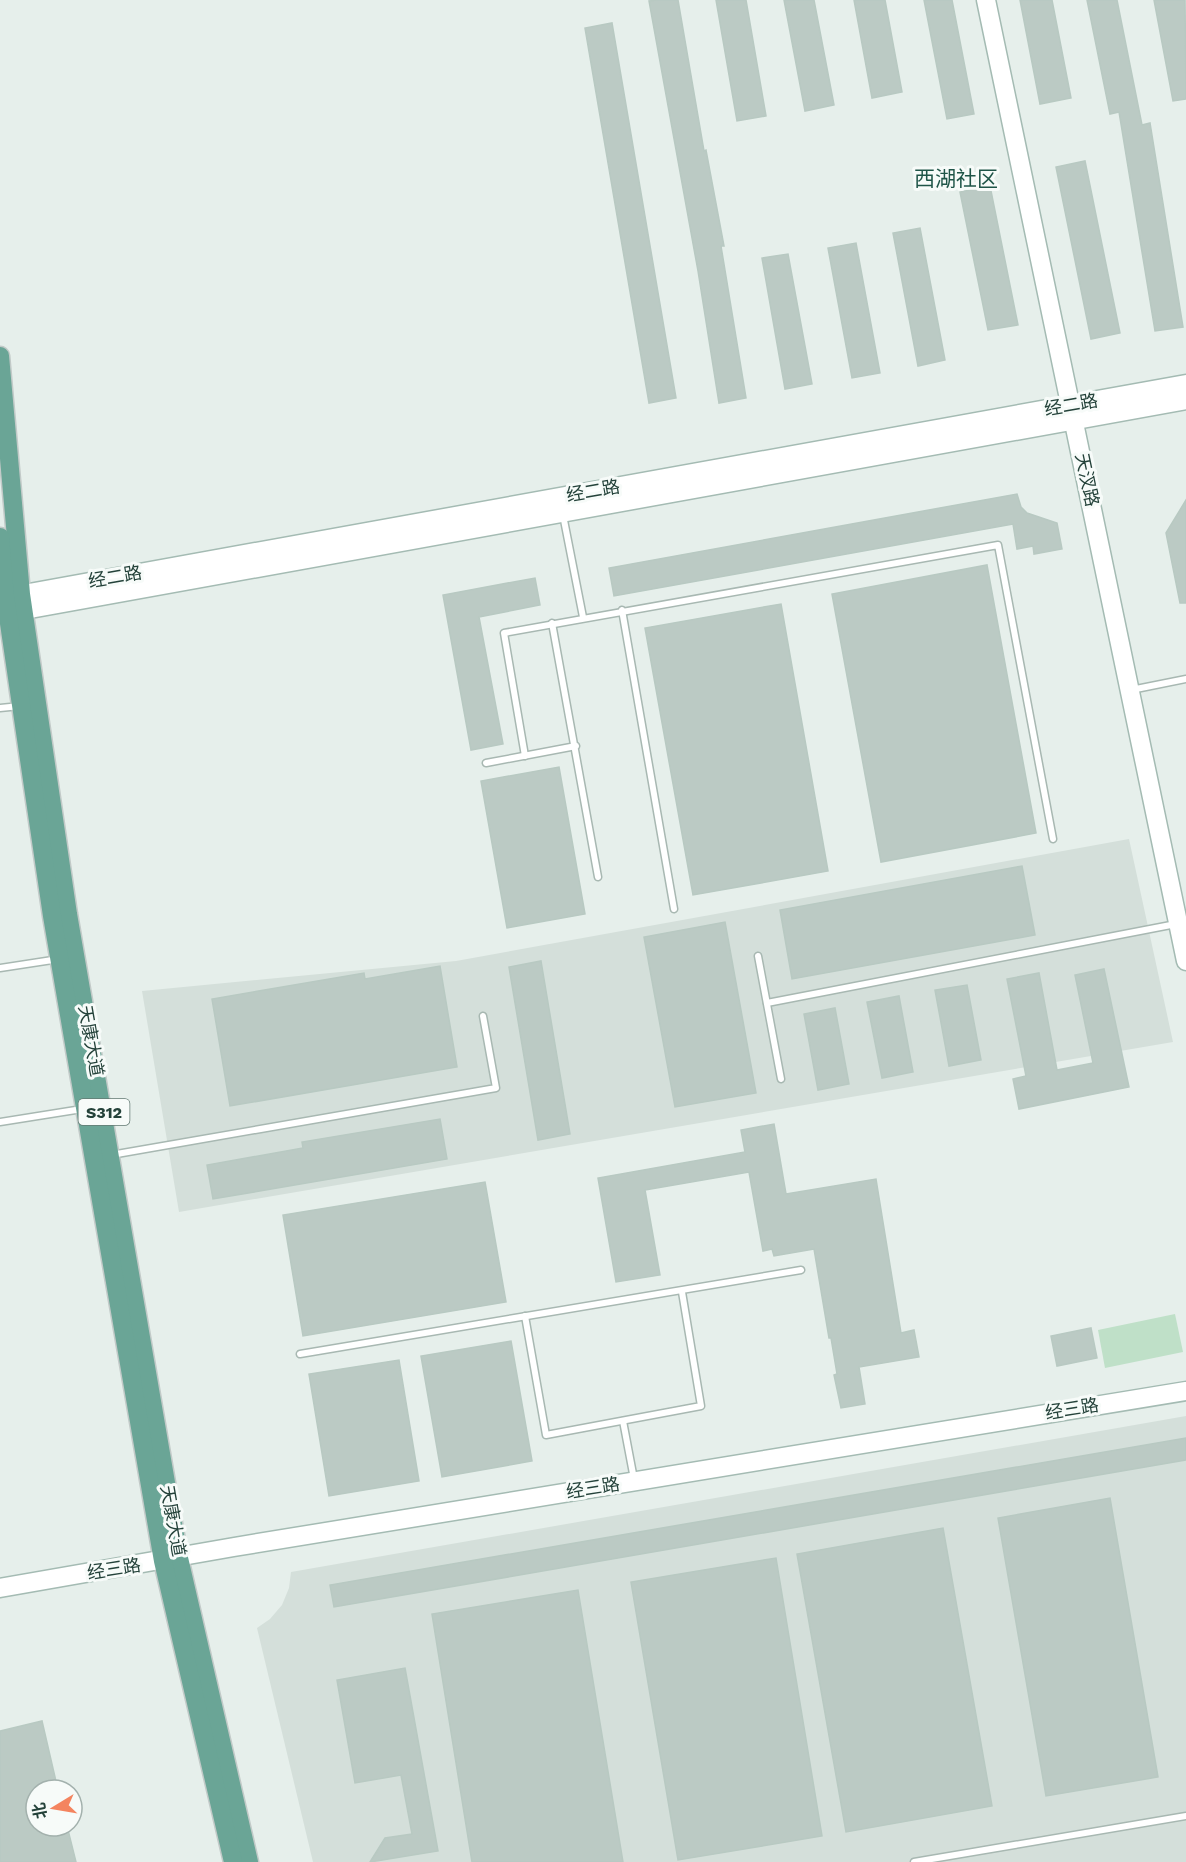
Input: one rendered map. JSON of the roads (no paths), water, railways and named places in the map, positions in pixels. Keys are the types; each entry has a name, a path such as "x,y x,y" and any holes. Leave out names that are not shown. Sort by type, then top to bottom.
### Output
{"main road":[{"name":"天康大道","path":"0,356 4,538 10,605 29,704 68,957 171,1560 233,1862"},
{"name":"天康大道","path":"171,1560 249,1862"}],"street":[{"name":"天汊路","path":"986,0 1186,962"},
{"name":"经二路","path":"1073,413 1186,384"},
{"name":"经二路","path":"10,605 1073,413 1186,400"},
{"name":"经三路","path":"0,1588 1186,1391"}],"lane":[{"path":"562,505 583,617"},
{"path":"525,756 504,633 622,610 998,545 1053,839"},
{"path":"622,610 674,909"},
{"path":"552,623 598,877"},
{"path":"1130,691 1186,679"},
{"path":"0,708 29,704"},
{"path":"486,763 576,746"},
{"path":"767,1003 1178,924"},
{"path":"758,956 781,1079"},
{"path":"0,968 68,957"},
{"path":"103,1157 496,1088 483,1016"},
{"path":"0,1122 94,1107"},
{"path":"300,1354 682,1292 801,1270"},
{"path":"525,1316 546,1435 701,1406 682,1292"},
{"path":"623,1420 634,1482"},
{"path":"914,1862 1186,1816"}],"district":[{"name":"西湖社区","path":"956,179"}]}
